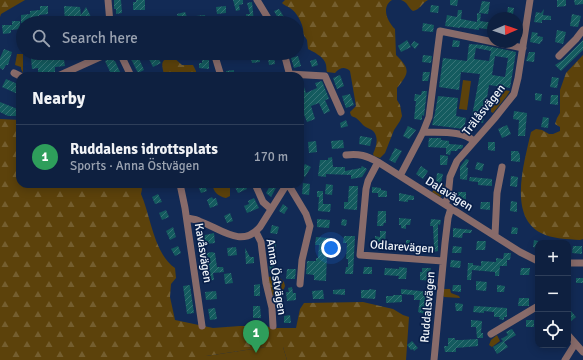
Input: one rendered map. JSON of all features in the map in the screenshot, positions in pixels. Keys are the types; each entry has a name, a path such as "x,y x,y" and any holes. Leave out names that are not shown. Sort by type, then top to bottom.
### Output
{"street":[{"path":"108,0 109,16"},
{"path":"257,0 267,16"},
{"name":"Trälåsvägen","path":"448,206 450,177 454,166 459,158 514,94 530,0"},
{"path":"559,56 583,30"},
{"path":"400,176 423,132 431,110 440,31 487,41"},
{"path":"67,72 93,60"},
{"path":"123,60 129,72"},
{"path":"216,60 220,72"},
{"path":"286,60 288,72"},
{"path":"304,75 326,76 341,112"},
{"path":"423,132 462,134 470,137 474,141"},
{"name":"Dalavägen","path":"346,155 363,155 378,162 520,252 535,260"},
{"name":"Odlarevägen","path":"378,162 368,181 366,189 360,255 443,261"},
{"path":"495,235 497,193 502,168"},
{"name":"Kavåsvägen","path":"181,188 187,218 202,326"},
{"path":"257,188 264,202 271,209"},
{"path":"187,218 199,221 236,237 247,237 256,232 284,188"},
{"path":"291,188 306,214 310,226 302,260 300,284"},
{"name":"Ruddalsvägen","path":"434,360 448,206"},
{"name":"Anna Östvägen","path":"256,232 261,242 266,283 272,308 272,326"},
{"path":"571,263 583,263"},
{"path":"491,334 535,308"},
{"path":"571,339 583,352"},
{"path":"565,360 575,344"}],"green space":[{"path":"0,0 25,0 1,14 0,17"},
{"path":"285,0 392,0 387,6 386,14 395,29 396,55 404,64 407,71 397,88 397,100 400,105 402,116 394,130 385,153 380,158 374,156 373,154 377,140 374,132 350,114 356,106 350,71 344,68 335,73 327,72 324,60 318,54 308,49 307,40 304,36 304,16 297,16 293,10 282,3"},
{"path":"401,0 428,0 413,11 405,2"},
{"path":"583,55 583,239 580,240 550,236 541,233 531,225 524,214 521,201 521,187 525,157 531,132 536,129 542,130 549,134 560,131 560,127 555,124 560,113 560,90 566,73"},
{"path":"16,60 23,60 23,72 21,67 15,65"},
{"path":"176,60 182,65 193,65 196,72 163,72 163,61"},
{"path":"463,80 471,81 467,110 459,109"},
{"path":"499,89 510,91 493,113 491,112 491,105 497,104"},
{"path":"0,119 16,120 16,188 142,188 141,194 162,254 175,268 176,278 171,284 170,297 175,320 213,328 266,326 271,328 296,328 300,309 304,303 363,302 393,309 409,317 406,360 287,360 283,347 266,347 206,356 206,360 0,360"},
{"path":"444,184 444,194 440,197 432,192 438,185"},
{"path":"230,188 230,196 226,198 218,195 214,189"},
{"path":"278,276 284,282 285,286 282,294 275,296 272,295 267,277"},
{"path":"444,289 450,289 451,293 459,296 460,298 444,297"},
{"path":"497,335 500,341 492,347 489,345 491,340"},
{"path":"266,347 283,347 287,360 206,360 206,356"}],"building":[{"path":"114,0 121,0 122,13 116,14 116,9 114,9"},
{"path":"136,0 145,0 145,10 133,10 133,2 136,2"},
{"path":"233,0 243,0 243,4 239,5 240,10 236,11"},
{"path":"450,0 458,0 457,6 450,5"},
{"path":"557,0 566,0 566,6 557,7"},
{"path":"574,0 583,0 583,4 575,5"},
{"path":"482,1 490,2 487,14 479,13"},
{"path":"252,2 253,16 246,16 246,14 250,14 247,3"},
{"path":"431,5 439,6 438,13 430,12"},
{"path":"40,6 48,6 48,14 39,16 21,16 30,14 30,11 40,10"},
{"path":"64,6 80,7 81,15 86,7 90,16 70,16 65,16"},
{"path":"226,6 226,13 217,14 216,7"},
{"path":"508,7 514,8 513,12 507,12"},
{"path":"279,9 283,16 277,16 274,11"},
{"path":"544,9 543,15 551,16 551,20 542,20 542,23 534,22 536,12 541,13"},
{"path":"458,10 462,10 461,19 477,22 477,13 481,14 480,21 487,22 487,29 479,28 479,30 445,26 447,15 457,17"},
{"path":"185,12 187,16 178,16 177,14"},
{"path":"572,14 581,16 578,27 570,26"},
{"path":"12,21 16,21 16,29 11,30 11,33 3,34 2,25 12,25"},
{"path":"423,23 434,25 433,32 422,31"},
{"path":"557,30 566,32 563,44 555,42"},
{"path":"532,32 538,33 537,36 543,37 540,44 530,42"},
{"path":"407,40 411,47 401,52 398,46"},
{"path":"453,40 460,41 459,47 452,47"},
{"path":"583,40 583,50 561,71 555,65 563,60"},
{"path":"414,41 419,44 415,49 411,45"},
{"path":"469,44 483,45 487,46 487,48 497,48 516,52 510,88 489,85 483,123 471,121 480,74 461,72 459,90 439,87 443,58 467,61","holes":["476,48 491,51 489,61 474,59","495,56 508,58 505,77 492,75"]},
{"path":"4,49 12,52 8,65 6,65 3,70 0,68 0,58"},
{"path":"529,52 535,52 534,62 526,61"},
{"path":"423,55 432,56 431,63 422,62"},
{"path":"316,59 318,65 312,67 310,61"},
{"path":"31,60 64,60 65,66 55,67 55,72 38,72 38,68 32,69"},
{"path":"132,60 140,60 144,70 138,72"},
{"path":"150,60 159,60 161,63 153,67"},
{"path":"202,60 209,60 209,69 199,68 199,63 202,63"},
{"path":"251,60 260,60 260,62 252,63"},
{"path":"268,60 274,60 275,64 269,65"},
{"path":"292,60 299,60 301,66 294,68"},
{"path":"105,61 115,61 120,72 110,72"},
{"path":"234,70 234,72 226,72"},
{"path":"423,72 430,72 428,81 422,81"},
{"path":"340,75 344,86 337,89 333,78"},
{"path":"552,77 559,78 557,88 550,87"},
{"path":"6,79 16,83 16,93 2,87"},
{"path":"322,81 329,99 325,100 330,111 324,114 319,103 311,106 315,119 307,122 304,114 304,87 306,93 317,88 315,83"},
{"path":"422,91 427,91 424,116 422,115 422,120 414,119 416,101 414,101 415,94 421,95"},
{"path":"535,93 542,94 541,101 535,100"},
{"path":"350,94 354,105 346,108 342,96"},
{"path":"551,95 558,95 558,105 550,104"},
{"path":"438,96 458,98 456,116 466,118 464,129 432,125"},
{"path":"0,102 16,108 16,116 8,116 0,112"},
{"path":"514,111 527,113 525,136 518,136 519,120 513,119"},
{"path":"543,117 549,118 548,128 541,127"},
{"path":"346,120 348,126 341,128 340,123"},
{"path":"507,125 511,134 502,138 498,129"},
{"path":"408,126 416,130 409,139 403,136"},
{"path":"360,136 372,138 370,146 359,144"},
{"path":"429,138 441,138 441,140 449,141 449,144 463,145 463,147 457,151 451,151 450,155 446,154 446,148 428,147"},
{"path":"343,140 344,148 332,149 331,141"},
{"path":"316,141 317,152 309,153 308,142"},
{"path":"488,142 495,142 495,151 488,150"},
{"path":"395,148 402,151 395,163 389,160"},
{"path":"511,151 518,151 520,155 520,162 511,161"},
{"path":"440,155 448,156 447,165 440,165"},
{"path":"332,157 333,167 345,167 345,171 361,168 362,166 367,169 362,177 351,179 351,175 326,174 326,177 318,176 320,160 328,160 328,158"},
{"path":"466,159 469,160 466,167 468,168 467,180 460,179 460,167"},
{"path":"477,162 484,164 482,171 475,169"},
{"path":"305,164 311,167 305,177 304,176"},
{"path":"421,166 428,171 423,179 416,174"},
{"path":"437,173 443,174 441,183 436,183"},
{"path":"511,176 518,177 517,187 510,186"},
{"path":"470,177 492,179 492,186 478,185 478,182 469,181"},
{"path":"304,183 310,184 309,195 302,194"},
{"path":"326,184 333,185 332,195 325,194"},
{"path":"349,186 358,186 357,210 344,209 344,202 348,202"},
{"path":"372,187 381,188 381,190 387,191 387,197 378,197 378,193 372,193"},
{"path":"199,188 206,188 207,191 201,193"},
{"path":"236,188 247,189 238,193"},
{"path":"269,188 276,188 271,197 266,193"},
{"path":"317,191 323,191 323,204 331,204 330,212 318,211 319,197 317,197"},
{"path":"456,192 466,192 466,200 455,200"},
{"path":"399,193 414,196 414,200 408,200 408,202 399,201"},
{"path":"158,194 162,202 155,204 152,197"},
{"path":"212,197 213,199 216,198 218,205 210,208 207,200"},
{"path":"254,198 259,208 247,213 244,206 249,204 248,201"},
{"path":"511,201 517,202 517,212 510,211"},
{"path":"481,202 490,202 490,210 480,209"},
{"path":"283,204 288,208 284,214 279,211"},
{"path":"166,210 169,217 162,220 159,213"},
{"path":"378,211 386,211 386,223 384,223 383,226 377,226"},
{"path":"230,213 233,221 227,223 224,216"},
{"path":"399,218 411,219 410,225 406,225 406,229 401,228 401,225 399,225"},
{"path":"317,219 330,220 329,228 317,227"},
{"path":"342,219 347,220 346,226 341,225"},
{"path":"431,219 441,220 440,225 438,224 438,251 434,253 424,252 425,245 434,246 433,226 430,226"},
{"path":"272,225 279,227 277,234 270,233"},
{"path":"173,227 176,237 170,240 166,231"},
{"path":"512,227 518,228 517,234 511,234"},
{"path":"453,228 472,230 471,233 463,233 462,238 453,237"},
{"path":"380,231 386,231 385,243 375,243 375,236 380,237"},
{"path":"214,233 215,243 198,245 197,237"},
{"path":"344,236 355,236 353,274 345,274 346,267 348,267 348,259 346,259 347,243 343,243"},
{"path":"316,237 329,238 325,254 327,254 326,281 314,280 314,275 306,274 307,261 316,261 316,258 318,258 319,245 315,245"},
{"path":"406,240 410,240 410,251 392,250 392,244 406,245"},
{"path":"534,240 535,247 533,247"},
{"path":"477,241 486,241 485,250 476,250"},
{"path":"268,243 276,244 275,256 268,255"},
{"path":"178,246 181,253 175,256 171,249"},
{"path":"453,246 462,247 461,253 452,253"},
{"path":"573,246 582,246 582,254 572,253"},
{"path":"236,247 237,255 228,256 227,248"},
{"path":"245,248 250,257 254,257 254,263 246,264"},
{"path":"212,252 215,253 217,267 223,267 224,272 213,273 214,280 203,281 201,266 203,266 202,254"},
{"path":"504,253 511,253 510,260 507,260 507,266 500,266 499,276 495,276 495,272 472,270 471,280 467,280 468,263 481,266 481,261 496,262 496,258 503,259"},
{"path":"451,260 461,261 460,268 450,267"},
{"path":"273,262 274,272 270,272 269,263"},
{"path":"364,267 372,267 372,274 363,274"},
{"path":"399,267 407,268 406,279 398,279 399,276 384,275 385,268 399,269"},
{"path":"422,268 431,268 430,273 435,273 435,281 420,280 420,272 422,272"},
{"path":"521,268 530,268 529,275 520,275"},
{"path":"287,269 296,269 295,279 286,279"},
{"path":"231,273 233,283 225,284 224,274"},
{"path":"576,278 583,278 583,283 576,283"},
{"path":"476,281 487,282 486,291 476,290"},
{"path":"260,284 260,296 254,296 254,285"},
{"path":"190,285 194,313 187,314 183,286"},
{"path":"453,285 461,285 461,292 452,291"},
{"path":"497,285 505,286 504,292 497,292"},
{"path":"292,287 293,293 296,293 296,300 287,301 286,292 289,292 288,288"},
{"path":"345,289 345,295 333,294 333,290"},
{"path":"401,289 429,292 425,314 418,312 420,300 414,300 414,295 401,294"},
{"path":"323,290 324,299 313,299 312,291"},
{"path":"361,290 376,290 375,299 361,298"},
{"path":"216,291 217,299 206,300 205,292"},
{"path":"402,295 402,302 386,303 386,296"},
{"path":"519,298 529,298 529,306 518,306"},
{"path":"455,303 463,304 462,311 456,311"},
{"path":"253,306 260,306 261,318 253,318"},
{"path":"474,306 507,308 507,317 504,317 504,320 499,319 500,317 494,317 494,312 473,312"},
{"path":"215,308 217,319 210,320 208,309"},
{"path":"571,311 576,317 571,321"},
{"path":"290,315 291,323 284,323 284,316"},
{"path":"471,320 482,321 481,333 483,333 483,338 477,338 476,327 471,327"},
{"path":"526,320 534,320 534,327 526,327"},
{"path":"512,329 516,335 504,342 508,347 497,354 493,347 503,341 501,339 508,335 506,332"},
{"path":"448,338 455,338 455,340 478,339 478,346 456,348 456,352 445,352 444,346 448,346"},
{"path":"412,341 418,348 414,351 407,345"}],"place":[{"name":"Ruddalens idrottsplats","path":"256,353"}]}
